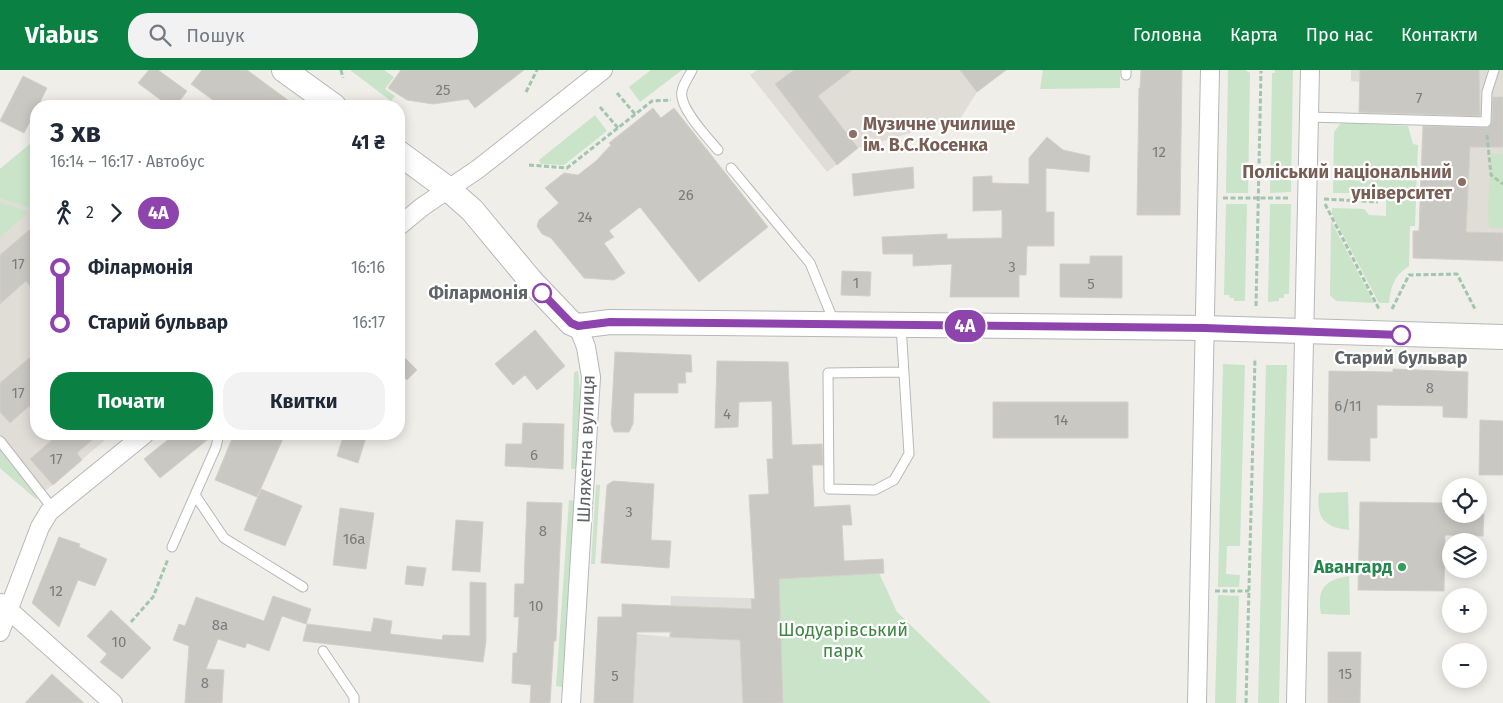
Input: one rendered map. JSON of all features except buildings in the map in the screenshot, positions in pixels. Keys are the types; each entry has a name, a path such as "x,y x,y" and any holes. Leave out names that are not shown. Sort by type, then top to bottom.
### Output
{"street":[{"path":"284,70 326,100"},
{"path":"405,221 422,207 478,170 603,70"},
{"path":"1197,703 1210,70"},
{"path":"1296,703 1310,70"},
{"path":"405,157 448,189 472,210 548,300 571,323 578,326 610,322 1205,328 1503,337"},
{"name":"Шляхетна вулиця","path":"571,703 586,487 591,377 586,348 578,326"},
{"path":"0,632 4,606 40,527 53,509 137,440"},
{"path":"4,606 113,703"}],"lane":[{"path":"692,70 682,92 682,99 686,108 718,150"},
{"path":"1309,117 1486,122 1487,92 1494,70"},
{"path":"731,168 810,263 834,324"},
{"path":"901,325 909,454 894,480 875,490 829,489 828,373 903,372"},
{"path":"172,547 218,440"},
{"path":"0,441 53,509"},
{"path":"195,495 224,538 303,587"},
{"path":"323,651 354,697 354,703"}],"path":[{"path":"341,70 343,78"},
{"path":"531,70 534,76"},
{"path":"526,92 538,70"},
{"path":"1256,306 1261,70"},
{"path":"617,93 635,114"},
{"path":"529,165 567,168 652,101 682,99"},
{"path":"600,107 618,128"},
{"path":"1486,122 1491,174 1503,184"},
{"path":"1223,198 1294,198"},
{"path":"1378,202 1323,200 1379,309"},
{"path":"1392,309 1410,275 1457,274 1476,311"},
{"path":"1246,703 1255,358"},
{"path":"131,622 153,597 172,547"},
{"path":"1214,591 1249,591"}],"shaded area":[{"name":"Музичне училище ім. В.С.Косенка","path":"757,70 1006,70 977,92 960,119 858,148 827,172 750,75"},
{"name":"Поліський національний університет","path":"1351,70 1503,70 1503,261 1413,258 1413,231 1419,230 1422,133 1445,134 1446,115 1359,114 1360,82 1351,81"},
{"path":"30,144 30,440 105,440 36,499 0,468 0,169"},
{"path":"671,596 779,599 783,703 594,703 598,617 617,617 617,632 669,637"}],"green space":[{"path":"350,70 384,70 394,77 385,89 395,96 390,100"},
{"path":"651,70 682,70 640,102 629,87"},
{"path":"1043,70 1120,70 1120,88 1040,89"},
{"path":"1228,70 1245,70 1250,73 1248,193 1226,193"},
{"path":"1275,70 1293,70 1291,192 1270,193 1272,73 1275,73"},
{"path":"595,115 607,131 564,165 541,164 539,160"},
{"path":"1340,124 1408,126 1413,144 1418,145 1415,226 1410,226 1409,266 1394,282 1389,303 1379,303 1332,214 1332,208 1364,209 1369,215 1386,216 1386,193 1333,193 1334,132"},
{"path":"30,144 30,208 0,198 0,169"},
{"path":"1491,154 1503,154 1503,228 1489,228 1488,209"},
{"path":"0,202 29,212 0,237"},
{"path":"1226,204 1247,204 1245,301 1234,301 1234,298 1230,298 1229,295 1224,295"},
{"path":"1270,204 1291,204 1289,294 1284,294 1284,298 1279,298 1279,301 1268,302"},
{"path":"1331,221 1374,303 1336,301 1330,295"},
{"path":"1223,364 1245,365 1240,546 1227,546 1226,574 1240,575 1239,587 1218,587"},
{"path":"1266,365 1287,365 1279,703 1258,703"},
{"path":"578,371 580,390 576,469 571,469 574,372"},
{"path":"0,451 36,497 36,499 0,468"},
{"path":"596,485 600,485 595,564 591,564"},
{"path":"1348,492 1349,530 1340,529 1328,524 1321,515 1318,502 1319,493"},
{"path":"569,500 575,501 562,687 556,686"},
{"name":"Шодуарівський парк","path":"879,573 897,612 991,703 783,703 779,579"},
{"path":"1349,576 1350,615 1321,614 1320,598 1324,587 1334,580"},
{"path":"1218,595 1239,596 1236,703 1215,703"}],"bus line":[{"name":"4А","path":"542,293 571,323 578,326 610,322 851,324 1205,328 1401,335"}],"place":[{"name":"Музичне училище ім. В.С.Косенка","path":"853,134"},
{"name":"Поліський національний університет","path":"1462,182"},
{"name":"Філармонія","path":"542,293"},
{"name":"Старий бульвар","path":"1401,335"},
{"name":"Авангард","path":"1402,567"}]}
